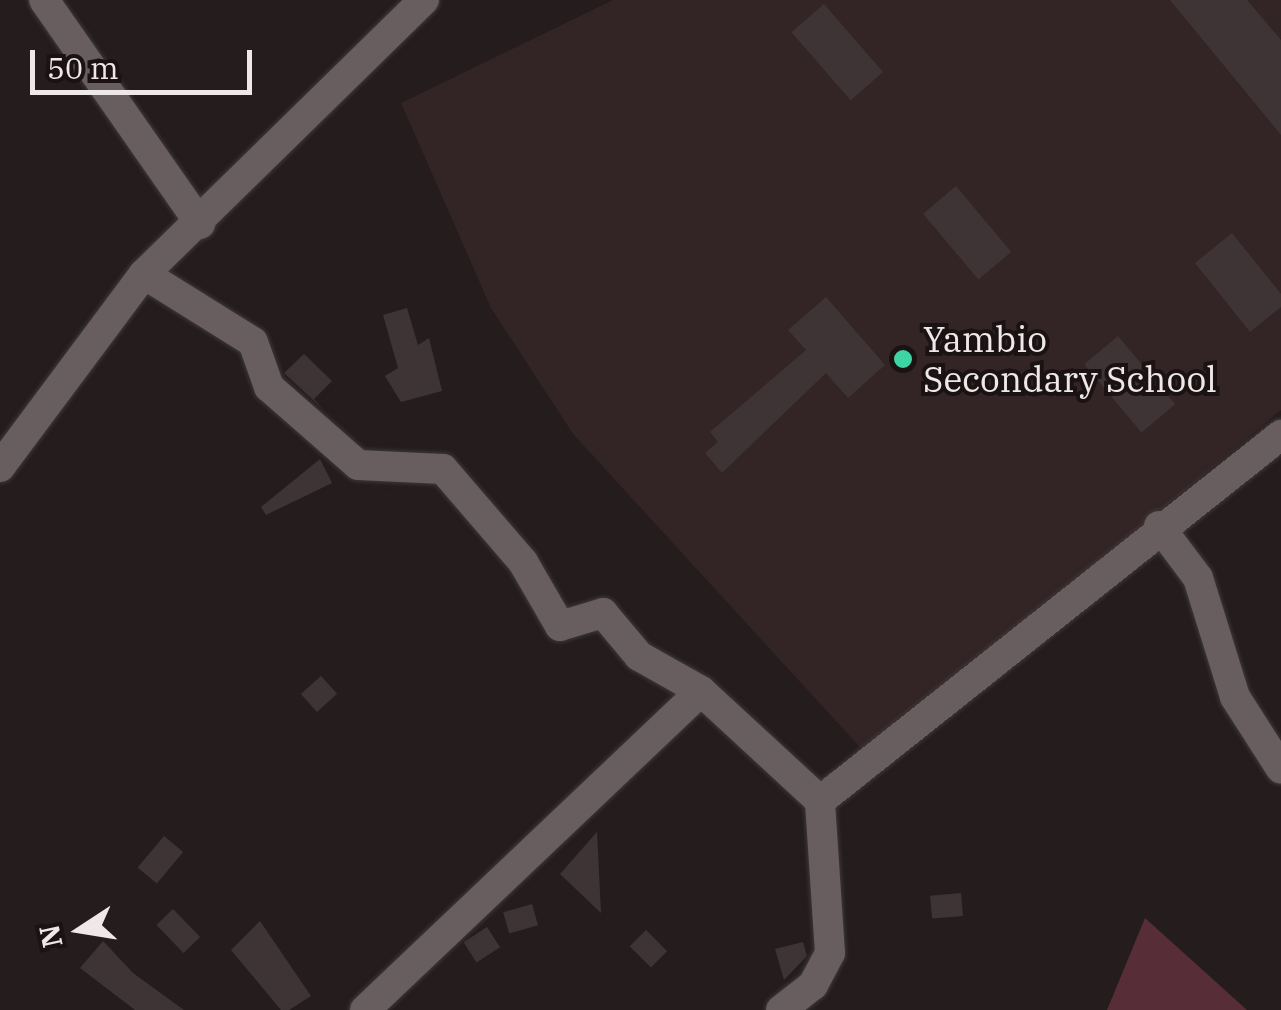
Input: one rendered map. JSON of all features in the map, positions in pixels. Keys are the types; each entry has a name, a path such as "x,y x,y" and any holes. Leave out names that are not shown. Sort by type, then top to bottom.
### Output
{"street":[{"path":"44,0 200,224"},
{"path":"0,467 144,274 200,224 424,0"},
{"path":"144,274 253,342 269,386 358,465 443,469 523,562 560,626 603,613 638,656 702,691 820,801 830,953 813,985 781,1010"},
{"path":"820,801 1248,455 1281,435"},
{"path":"1248,455 1281,462"},
{"path":"1159,526 1198,578 1235,697 1281,769"},
{"path":"364,1010 702,691"}],"shaded area":[{"name":"Yambio Secondary School","path":"613,0 1281,0 1281,410 868,756 573,434 491,308 401,103"},
{"path":"1145,918 1247,1010 1107,1010"}],"building":[{"path":"1170,0 1247,0 1281,40 1281,135"},
{"path":"824,4 883,72 851,100 792,32"},
{"path":"956,186 1011,252 978,280 923,214"},
{"path":"1232,233 1281,294 1281,307 1250,332 1195,263"},
{"path":"826,297 885,365 848,398 826,373 722,473 705,453 718,442 710,432 806,350 788,330"},
{"path":"407,308 418,345 429,338 442,391 401,402 385,376 398,368 383,315"},
{"path":"1118,336 1175,404 1142,432 1084,364"},
{"path":"304,354 332,381 314,399 323,409 284,373"},
{"path":"320,459 332,483 266,515 261,507"},
{"path":"321,676 337,694 317,712 301,694"},
{"path":"597,832 601,913 560,874"},
{"path":"164,836 183,852 157,883 138,867"},
{"path":"961,893 963,916 932,919 930,896"},
{"path":"532,904 538,925 509,933 503,912"},
{"path":"173,909 200,937 184,953 156,925"},
{"path":"260,921 311,996 289,1010 281,1010 231,950"},
{"path":"487,927 500,947 477,962 464,942"},
{"path":"646,930 667,951 651,967 630,946"},
{"path":"103,941 133,973 184,1010 135,1010 80,968"},
{"path":"803,942 807,956 784,980 775,949"}],"place":[{"name":"Yambio Secondary School","path":"903,359"}]}
